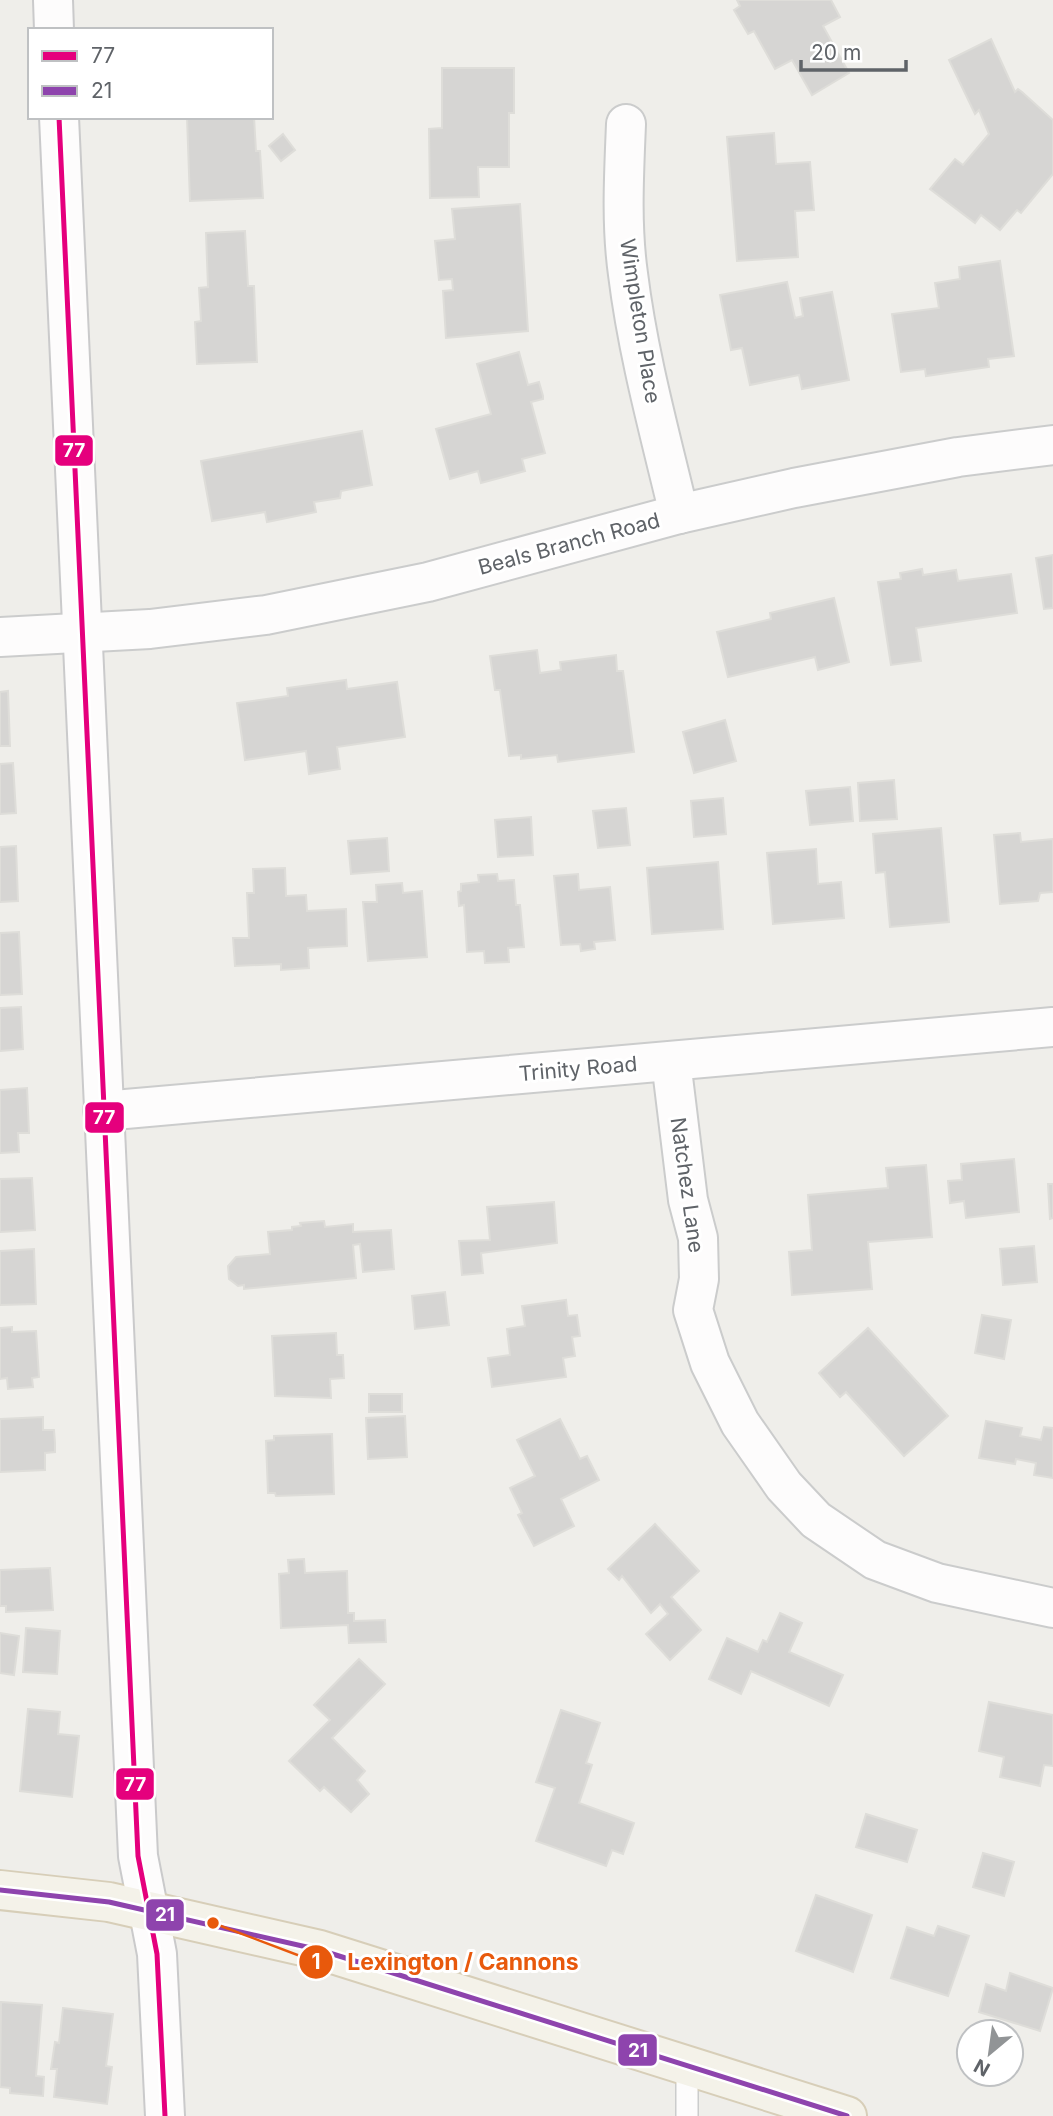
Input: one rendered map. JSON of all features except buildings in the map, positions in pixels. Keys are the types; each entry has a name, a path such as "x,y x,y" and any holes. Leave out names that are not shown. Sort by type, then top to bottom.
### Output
{"main road":[{"path":"0,1890 109,1902 320,1950 847,2116"}],"street":[{"path":"53,0 54,28"},
{"path":"59,119 138,1856 157,1954 165,2116"},
{"name":"Wimpleton Place","path":"626,124 623,200 627,272 641,357 679,514"},
{"name":"Beals Branch Road","path":"0,637 149,629 293,609 428,582 679,514 944,459 1053,444"},
{"name":"Trinity Road","path":"103,1111 1053,1027"},
{"name":"Natchez Lane","path":"671,1061 688,1200 698,1238 699,1279 693,1310 710,1363 740,1423 777,1476 816,1520 875,1560 937,1583 1053,1608"}],"lane":[{"path":"687,2116 688,2065"}],"transit line":[{"name":"77","path":"59,119 138,1856 157,1954 165,2116"},
{"name":"21","path":"0,1890 109,1902 320,1950 847,2116"}],"place":[{"name":"Lexington / Cannons","path":"213,1923"}]}
